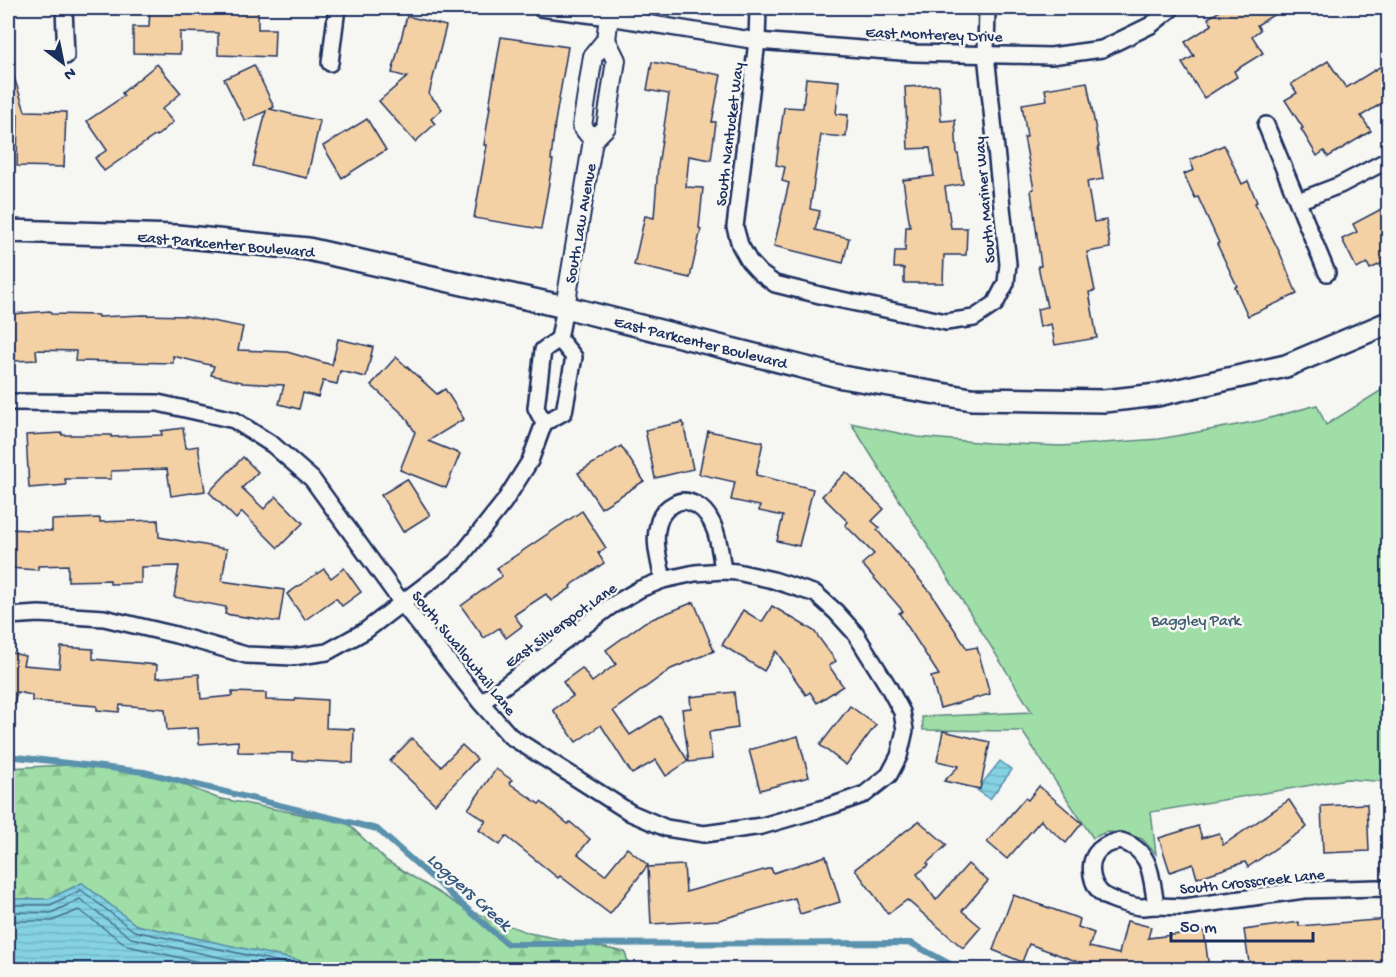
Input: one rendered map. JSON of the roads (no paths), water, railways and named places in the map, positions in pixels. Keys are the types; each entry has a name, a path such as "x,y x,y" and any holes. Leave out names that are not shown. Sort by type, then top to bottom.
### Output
{"main road":[{"name":"East Parkcenter Boulevard","path":"8,231 177,236 308,249 565,306 842,377 971,399 1104,400 1157,394 1286,366 1389,323"}],"street":[{"path":"64,8 66,56"},
{"path":"330,63 337,8"},
{"name":"East Monterey Drive","path":"540,8 610,12 757,41 914,52 1051,56 1102,49 1151,25 1172,8"},
{"name":"South Nantucket Way","path":"749,261 740,245 735,227 757,41 758,8"},
{"name":"South Mariner Way","path":"749,261 775,284 946,322 974,318 995,304 1006,283 1008,264 986,54 987,8"},
{"name":"South Law Avenue","path":"565,306 593,140 606,127 616,60 606,40 610,12"},
{"path":"1266,125 1327,273"},
{"path":"1299,201 1340,185 1389,160"},
{"path":"544,423 536,408 543,350 559,339 565,306"},
{"path":"8,616 39,614 104,618 246,655 293,657 327,652 365,631 457,561 504,502 530,461 544,423 564,412 574,357 559,339"},
{"name":"South Swallowtail Lane","path":"8,402 158,403 234,420 273,445 312,479 402,603 510,736 631,813 666,828 704,834 762,826 865,794 889,775 899,756 905,730"},
{"path":"663,580 656,543 658,525 666,508 679,501 690,501 703,508 713,523 723,571"},
{"name":"East Silverspot Lane","path":"481,703 611,606 640,589 663,580 695,573 723,571 773,580 816,594 855,633 902,712 905,730"},
{"name":"South Crosscreek Lane","path":"1156,906 1149,868 1142,852 1131,844 1121,841 1109,843 1097,851 1092,864 1092,876 1098,890 1106,897 1139,907 1184,908 1304,890 1389,889"}],"water":[{"path":"1000,761 1012,770 990,799 977,790"},
{"path":"82,883 136,925 301,961 319,969 8,969 8,899 49,899"}],"waterway":[{"name":"Loggers Creek","path":"8,756 144,772 377,829 507,944 911,943 961,970"}],"park label":[{"name":"Baggley Park","path":"1196,619"}]}
